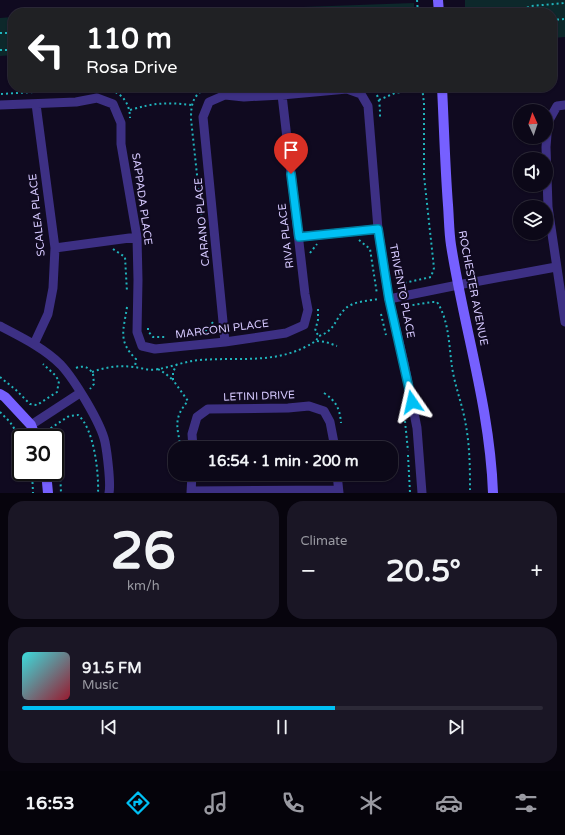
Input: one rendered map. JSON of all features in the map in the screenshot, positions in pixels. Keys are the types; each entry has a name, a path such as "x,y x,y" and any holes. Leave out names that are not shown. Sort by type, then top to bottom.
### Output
{"main road":[{"name":"ROCHESTER AVENUE","path":"442,92 451,243 458,285 482,397 487,429 493,493"},
{"path":"0,394 5,397 31,425 33,429"},
{"path":"47,481 48,493"}],"street":[{"name":"TRIVENTO PLACE","path":"282,95 310,92"},
{"name":"TRIVENTO PLACE","path":"357,92 361,94 368,106 378,229 389,299 417,428 422,493"},
{"name":"CARANO PLACE","path":"225,342 203,117 208,102 225,95 282,95"},
{"name":"RIVA PLACE","path":"282,95 308,310 304,325"},
{"name":"SAPPADA PLACE","path":"36,104 76,102 97,98 113,104 121,122 122,144 137,237 137,332 142,346"},
{"path":"0,105 36,104"},
{"name":"SCALEA PLACE","path":"34,344 48,314 53,288 55,248 36,104"},
{"path":"561,105 548,122 546,147 548,207 565,322"},
{"path":"299,237 378,229"},
{"path":"55,248 137,237"},
{"path":"389,299 556,267"},
{"name":"MARCONI PLACE","path":"142,346 155,349 225,342 286,333 304,325"},
{"path":"0,326 34,344 61,366 80,393 94,417 105,441 109,493"},
{"path":"31,425 80,393"},
{"name":"LETINI DRIVE","path":"192,441 192,434 197,417 208,409 222,410 309,406 324,411 330,422 334,441"},
{"path":"192,481 191,492 339,491 338,481"}],"path":[{"path":"526,8 541,4 565,3"},
{"path":"0,94 71,92"},
{"path":"116,92 120,94 130,110 130,121"},
{"path":"201,92 196,96 191,105 191,119 205,246"},
{"path":"376,92 379,100 380,118"},
{"path":"379,100 399,92"},
{"path":"395,277 404,283 431,278 434,268 424,176 423,92"},
{"path":"130,110 148,105 171,103 191,105"},
{"path":"353,240 359,239 370,249 380,306"},
{"path":"308,255 318,244"},
{"path":"112,248 125,257 127,296"},
{"path":"127,302 123,339 129,352 136,359 136,367"},
{"path":"402,315 408,306 432,302 437,302 441,309 448,336 452,368 466,425 470,466 470,493"},
{"path":"317,304 319,311 315,331 319,336"},
{"path":"381,312 388,342"},
{"path":"195,335 203,335 213,322"},
{"path":"147,325 148,331 153,337 171,337"},
{"path":"317,341 326,342 337,346"},
{"path":"0,377 30,404 37,405 58,392 59,381 55,375 42,363"},
{"path":"173,380 173,372 177,364"},
{"path":"76,368 82,366 88,367 94,374 94,384 90,389"},
{"path":"158,369 173,380 188,401 180,410 176,422 180,441"},
{"path":"0,412 15,429"},
{"path":"51,429 69,416 78,415 84,420 96,461 99,481 98,493"},
{"path":"404,417 408,452 410,493"},
{"path":"32,481 33,493"},
{"path":"60,481 61,493"}],"green space":[{"path":"465,0 565,0 565,37 557,38 557,8 465,8"},
{"path":"414,3 414,8 276,8"},
{"path":"8,17 8,55 0,56 0,18"}],"route":[{"path":"291,174 299,237 378,229 389,299 412,402"}]}
